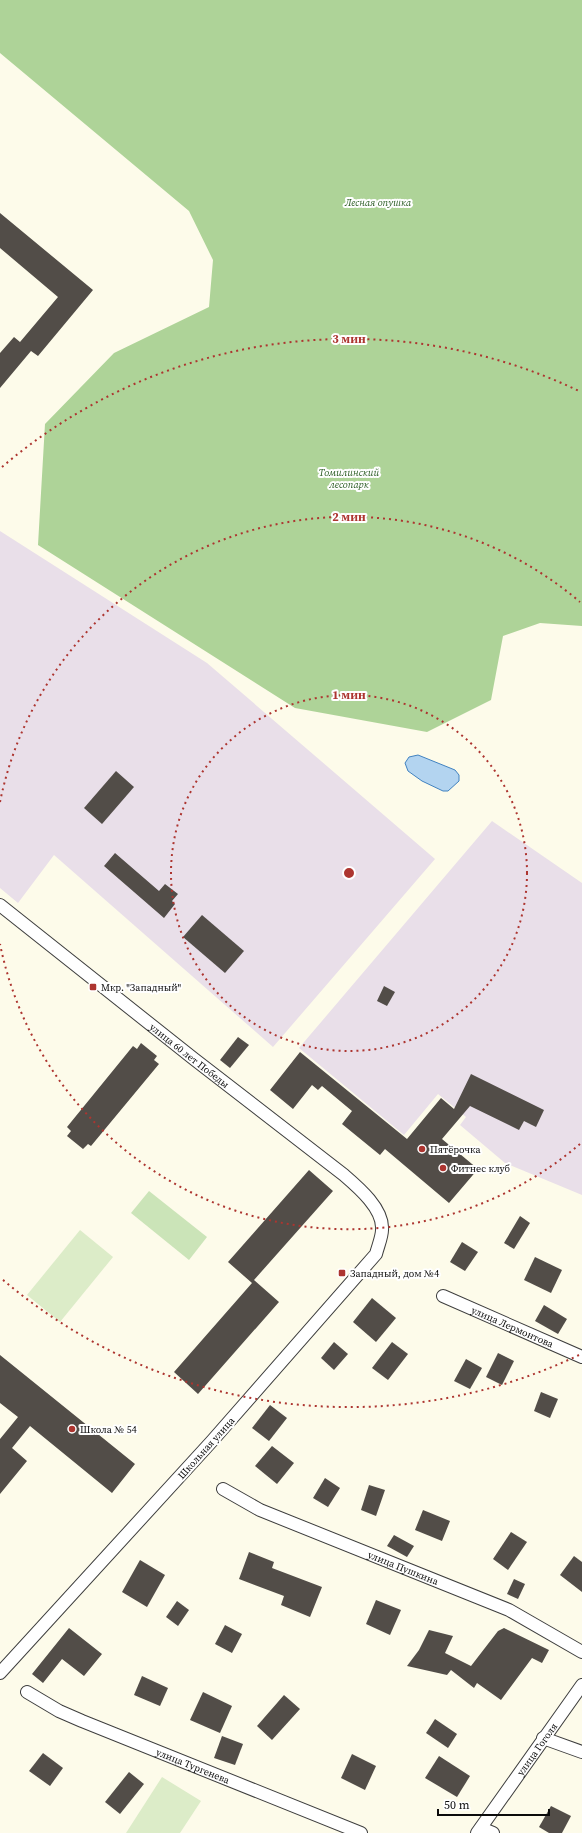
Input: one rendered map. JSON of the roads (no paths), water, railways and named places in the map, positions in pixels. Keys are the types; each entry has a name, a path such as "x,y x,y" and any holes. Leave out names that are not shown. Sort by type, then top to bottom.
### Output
{"street":[{"name":"улица 60 лет Победы","path":"0,905 194,1059 344,1175 366,1195 376,1210"},
{"name":"Школьная улица","path":"0,1673 212,1441 376,1254 383,1228 376,1210"},
{"name":"улица Лермонтова","path":"443,1296 582,1357"},
{"name":"улица Пушкина","path":"223,1489 260,1510 509,1610 582,1652"},
{"name":"улица Гоголя","path":"479,1831 543,1738 582,1685"},
{"name":"улица Тургенева","path":"27,1692 59,1711 82,1721 361,1833"},
{"path":"543,1738 582,1752"},
{"path":"479,1831 494,1833"}],"water":[{"path":"418,755 455,770 459,775 459,781 448,791 443,791 422,781 408,771 405,763 409,757"}],"place":[{"name":"Мкр. \"Западный\"","path":"93,987"},
{"name":"Пятёрочка","path":"422,1149"},
{"name":"Фитнес клуб","path":"443,1168"},
{"name":"Западный, дом №4","path":"342,1273"},
{"name":"Школа № 54","path":"72,1429"}],"park label":[{"name":"Лесная опушка","path":"378,202"},
{"name":"Томилинский лесопарк","path":"349,478"}]}
